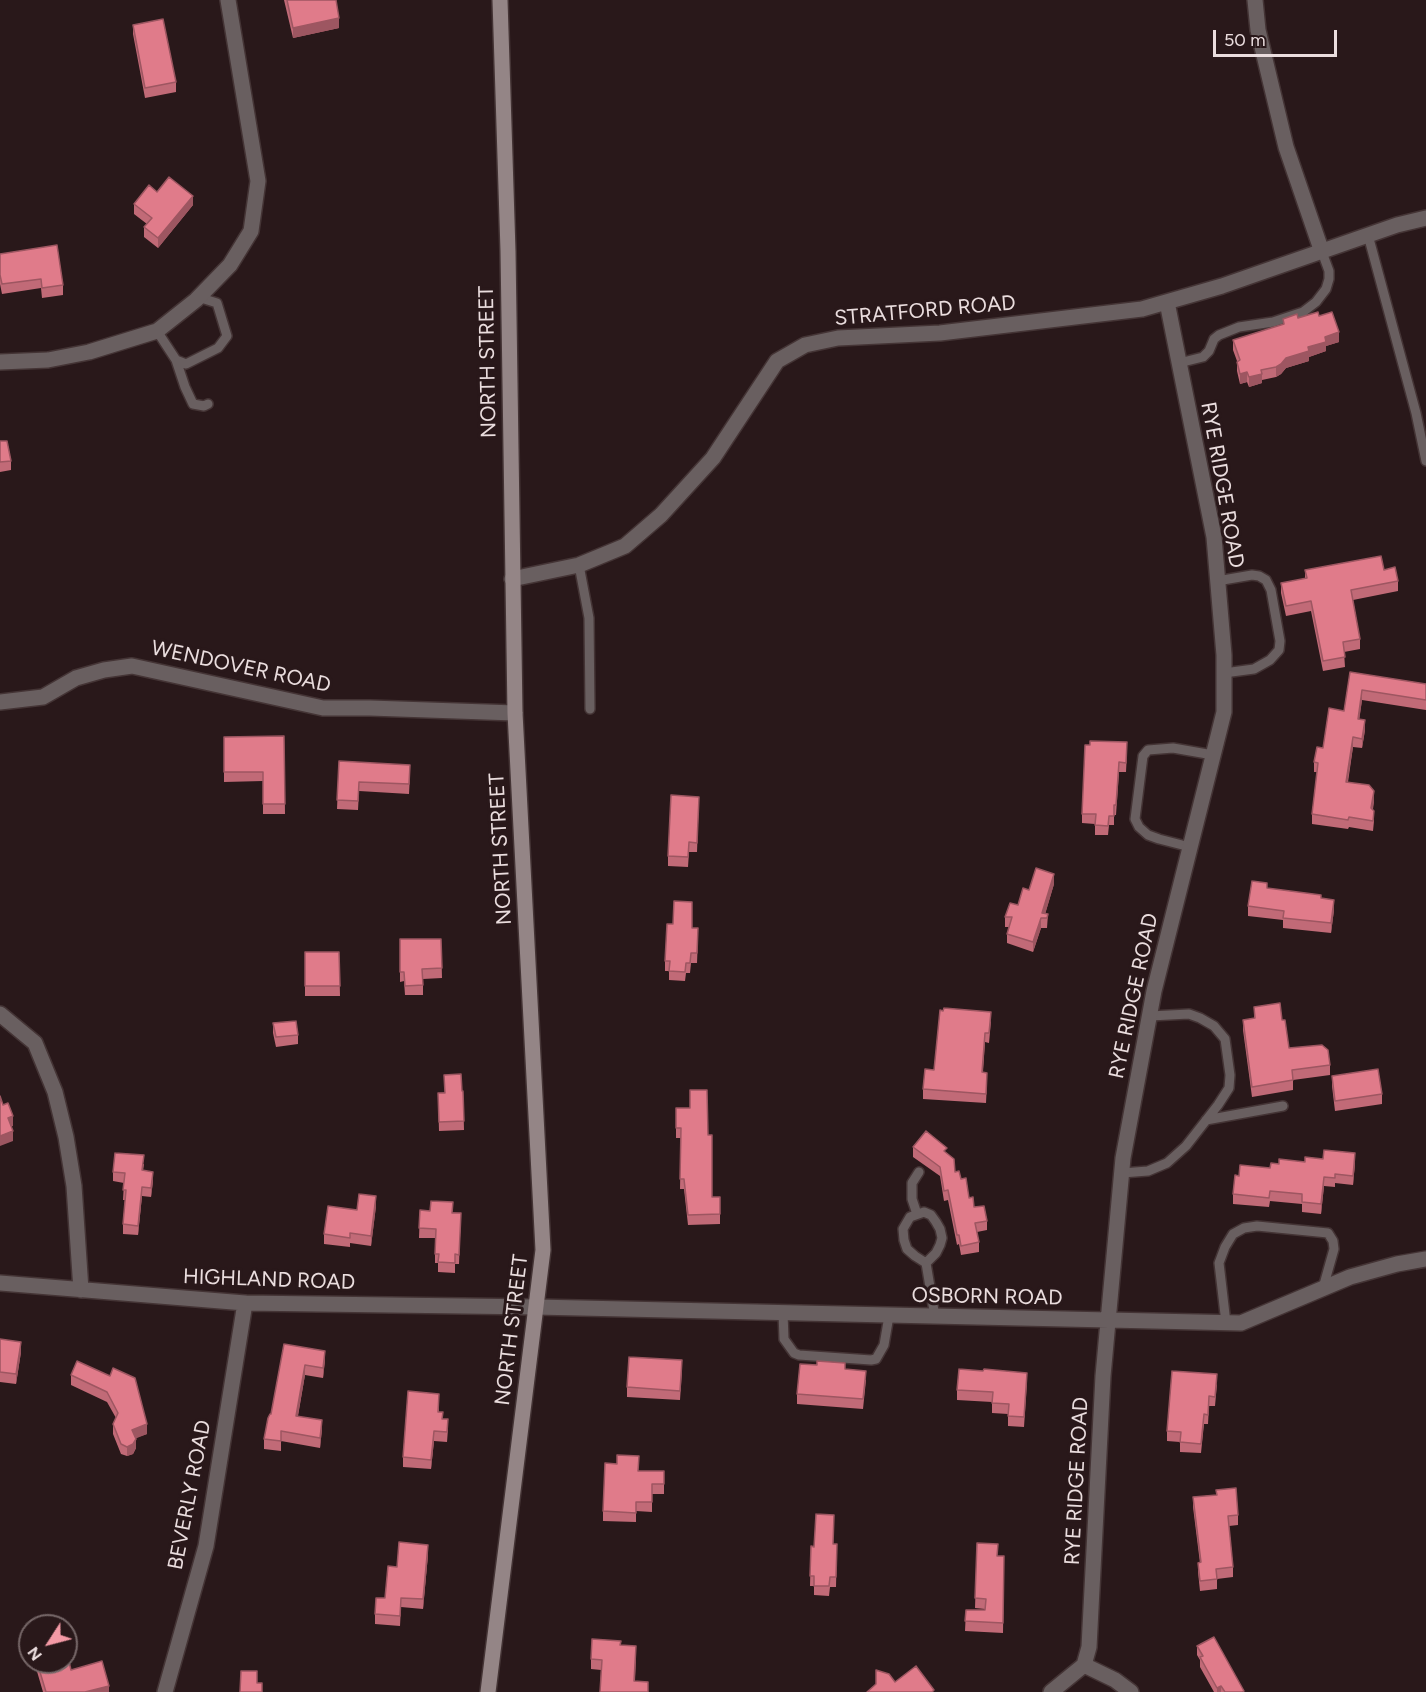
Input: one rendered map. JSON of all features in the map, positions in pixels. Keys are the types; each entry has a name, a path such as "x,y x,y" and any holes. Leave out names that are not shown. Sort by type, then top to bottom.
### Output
{"main road":[{"name":"NORTH STREET","path":"488,1692 543,1250 515,713 508,251 500,0"}],"street":[{"path":"0,362 48,360 89,352 157,331 198,297 230,265 250,231 258,181 228,0"},
{"path":"1255,0 1258,30 1286,147 1322,252"},
{"name":"STRATFORD ROAD","path":"512,579 579,565 625,546 661,515 713,458 777,362 805,345 838,338 940,333 1142,309 1222,286 1397,225 1426,218"},
{"name":"RYE RIDGE ROAD","path":"1084,1665 1089,1647 1103,1376 1123,1158 1154,991 1224,712 1224,655 1214,537 1167,302"},
{"name":"WENDOVER ROAD","path":"0,702 43,697 76,678 104,670 132,666 323,708 515,713"},
{"path":"0,1014 35,1043 55,1092 66,1137 74,1186 81,1290"},
{"name":"OSBORN ROAD","path":"536,1307 1241,1323 1350,1277 1397,1264 1426,1259"},
{"name":"HIGHLAND ROAD","path":"0,1283 244,1303 536,1307"},
{"name":"BEVERLY ROAD","path":"165,1692 206,1546 244,1303"},
{"path":"1052,1692 1084,1665 1115,1680 1131,1692"}],"lane":[{"path":"1368,235 1416,413 1426,461"},
{"path":"1179,363 1203,357 1219,335 1239,327 1274,322 1303,312 1316,302 1326,289 1329,279 1329,271 1322,252"},
{"path":"176,360 186,364 218,348 227,336 217,303 198,297"},
{"path":"157,331 176,360 184,387 193,404 204,406 208,404"},
{"path":"579,565 589,618 590,710"},
{"path":"1217,581 1252,575 1266,580 1271,590 1280,641 1279,650 1270,660 1254,669 1224,673"},
{"path":"1190,846 1153,837 1139,827 1135,819 1143,756 1148,750 1173,748 1213,755"},
{"path":"1122,1173 1148,1171 1167,1163 1186,1146 1229,1088 1230,1075 1225,1039 1214,1026 1190,1014 1150,1016"},
{"path":"1206,1120 1283,1106"},
{"path":"917,1214 912,1199 912,1183 919,1172"},
{"path":"926,1263 936,1253 942,1238 940,1229 931,1215 924,1212 910,1217 906,1222 903,1228 904,1240 907,1249 926,1263 935,1317"},
{"path":"1226,1323 1219,1263 1233,1234 1244,1228 1257,1226 1328,1233 1334,1249 1323,1288"},
{"path":"783,1313 784,1339 794,1353 870,1360 876,1359 885,1345 889,1316"}],"building":[{"path":"287,0 336,0 339,18 293,28"},
{"path":"163,19 176,82 145,88 133,25"},
{"path":"169,177 193,196 158,238 144,227 152,218 134,204 149,185 157,192"},
{"path":"57,245 63,285 42,288 41,279 2,284 0,254"},
{"path":"1318,312 1319,316 1332,312 1339,332 1325,337 1326,342 1308,347 1309,351 1286,358 1276,367 1261,370 1262,374 1249,377 1247,372 1240,374 1237,362 1240,360 1233,340 1284,324 1283,319 1297,314 1298,318"},
{"path":"0,441 7,441 11,461 0,462"},
{"path":"1381,556 1384,570 1395,567 1398,581 1351,590 1360,639 1343,642 1345,657 1323,661 1311,601 1286,606 1281,583 1307,578 1305,570"},
{"path":"1350,672 1426,684 1426,700 1362,690 1358,719 1365,720 1362,739 1353,737 1346,782 1369,785 1374,791 1371,808 1374,811 1373,821 1349,817 1348,820 1312,814 1318,763 1314,762 1317,747 1323,748 1329,708 1344,711"},
{"path":"284,736 285,804 263,804 263,772 224,772 224,737"},
{"path":"1090,741 1127,742 1126,763 1119,762 1116,805 1114,805 1114,816 1109,816 1108,826 1095,825 1096,814 1082,814 1085,745 1090,745"},
{"path":"339,761 410,765 409,784 359,782 358,801 337,800"},
{"path":"671,795 699,797 697,843 689,842 688,857 668,856"},
{"path":"1036,868 1054,874 1042,913 1048,914 1047,918 1041,918 1033,942 1007,934 1012,917 1005,917 1010,903 1018,905 1023,888 1029,890"},
{"path":"1252,881 1267,883 1267,888 1321,895 1321,898 1334,900 1331,923 1283,918 1284,911 1248,906"},
{"path":"674,901 692,902 692,928 698,928 697,953 691,953 690,963 686,963 685,972 669,971 670,961 665,961 667,924 673,924"},
{"path":"400,939 441,939 442,968 422,969 423,985 405,986 404,972 400,972"},
{"path":"305,952 339,952 340,986 305,986"},
{"path":"1280,1003 1289,1048 1322,1045 1328,1050 1330,1065 1292,1070 1293,1080 1252,1087 1243,1020 1255,1018 1254,1007"},
{"path":"944,1008 991,1012 989,1033 985,1033 982,1072 987,1073 986,1094 923,1089 925,1069 934,1070 940,1010 943,1011"},
{"path":"296,1021 298,1035 276,1037 273,1023"},
{"path":"1378,1069 1382,1094 1335,1101 1332,1076"},
{"path":"461,1074 464,1121 439,1122 438,1093 445,1093 444,1075"},
{"path":"690,1090 707,1090 708,1135 712,1135 712,1197 720,1197 720,1214 688,1215 684,1179 680,1179 681,1128 676,1128 676,1108 690,1108"},
{"path":"0,1096 3,1105 8,1103 13,1116 8,1118 13,1131 0,1136"},
{"path":"926,1131 947,1148 944,1151 954,1159 955,1172 959,1171 961,1179 966,1178 969,1198 973,1197 974,1207 984,1206 987,1221 975,1223 979,1242 961,1246 948,1190 944,1191 940,1167 913,1147"},
{"path":"1324,1150 1355,1153 1353,1176 1335,1174 1335,1178 1324,1177 1321,1204 1302,1202 1302,1194 1270,1191 1269,1198 1233,1194 1235,1175 1239,1176 1240,1165 1270,1168 1271,1163 1279,1164 1279,1159 1305,1162 1305,1157 1323,1159"},
{"path":"115,1153 144,1155 142,1170 153,1172 151,1188 142,1187 138,1226 123,1224 125,1173 113,1172"},
{"path":"359,1194 376,1196 371,1236 350,1233 350,1238 324,1234 328,1206 357,1210"},
{"path":"431,1201 453,1202 452,1213 461,1213 459,1255 455,1254 455,1263 438,1262 439,1254 435,1254 436,1229 419,1228 420,1210 430,1211"},
{"path":"0,1339 21,1342 16,1374 0,1372"},
{"path":"284,1344 325,1351 323,1368 305,1365 296,1416 322,1420 320,1438 281,1431 281,1441 264,1439"},
{"path":"629,1357 682,1360 680,1391 627,1387"},
{"path":"77,1361 110,1376 113,1368 135,1378 147,1424 132,1430 136,1439 133,1444 127,1447 121,1444 113,1424 118,1413 107,1392 71,1375"},
{"path":"817,1361 845,1363 845,1369 866,1371 863,1399 797,1394 800,1364 817,1365"},
{"path":"959,1369 1027,1373 1024,1417 1008,1416 1009,1404 992,1403 993,1392 957,1390"},
{"path":"1172,1371 1217,1374 1215,1397 1209,1396 1208,1415 1204,1414 1201,1444 1180,1442 1181,1432 1167,1431"},
{"path":"408,1391 439,1394 438,1412 443,1412 442,1419 448,1419 447,1432 434,1431 431,1460 403,1457"},
{"path":"617,1455 639,1456 638,1471 664,1471 664,1484 652,1484 652,1502 636,1502 636,1513 603,1511 605,1463 617,1464"},
{"path":"1236,1488 1238,1515 1228,1516 1233,1567 1216,1569 1217,1579 1200,1581 1198,1563 1201,1562 1193,1497 1217,1495 1216,1490"},
{"path":"816,1514 834,1515 833,1544 837,1544 836,1577 830,1577 829,1586 814,1586 814,1576 810,1576 811,1546 814,1547"},
{"path":"399,1542 428,1545 423,1599 401,1598 400,1616 375,1614 376,1598 385,1598 388,1566 397,1567"},
{"path":"977,1543 998,1544 997,1556 1004,1556 1003,1623 965,1621 966,1610 985,1610 986,1599 975,1598"},
{"path":"1214,1637 1244,1691 1225,1692 1221,1686 1217,1688 1200,1657 1203,1656 1197,1646"},
{"path":"592,1639 621,1641 620,1645 636,1646 634,1681 648,1682 648,1692 600,1692 602,1660 591,1659"},
{"path":"102,1661 109,1686 85,1692 46,1692 41,1674 78,1674 78,1668"},
{"path":"916,1666 934,1690 932,1692 867,1692 876,1684 876,1670 889,1674 895,1682"},
{"path":"241,1671 257,1671 257,1683 262,1683 262,1692 240,1692"}]}
